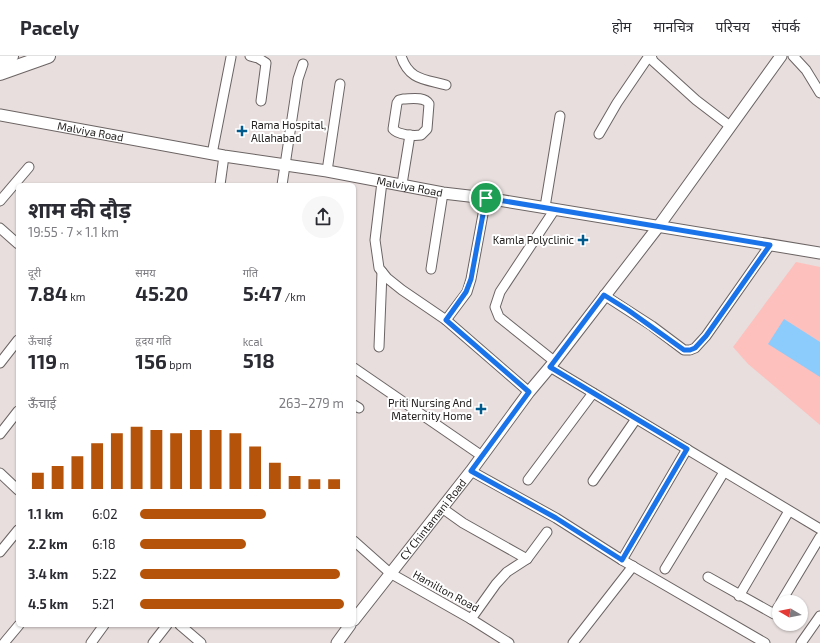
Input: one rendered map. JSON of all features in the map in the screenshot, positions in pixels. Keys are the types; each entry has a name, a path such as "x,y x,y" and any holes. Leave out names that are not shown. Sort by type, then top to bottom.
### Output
{"highway":[{"path":"0,60 11,56"},
{"path":"0,73 48,56"}],"street":[{"path":"250,56 258,58 266,63 261,101"},
{"path":"402,56 405,66 416,76 446,85"},
{"path":"599,134 617,103 650,56 653,61 696,100 730,126"},
{"name":"CY Chintamani Road","path":"356,617 471,471 529,392 658,227 781,56"},
{"path":"793,56 819,86"},
{"path":"212,154 231,57"},
{"path":"282,183 298,79 303,64"},
{"path":"326,172 340,84"},
{"path":"403,99 423,99 429,104 427,129 421,135 410,135 395,132 393,129 397,103 399,100 403,99"},
{"name":"Malviya Road","path":"0,115 212,154 402,184 443,193 550,208 820,253"},
{"path":"560,116 550,208 500,292 495,307 499,317 552,364 593,393 820,529"},
{"path":"402,184 410,135"},
{"path":"220,183 224,156"},
{"path":"0,201 29,167"},
{"path":"382,182 375,240 379,268 387,278 446,320 529,392"},
{"path":"431,269 443,193"},
{"path":"446,320 466,292 471,279 486,198"},
{"path":"0,228 16,242"},
{"path":"604,295 652,326 680,348 690,350 695,348 706,336 770,245"},
{"path":"379,347 382,272"},
{"path":"0,363 16,343"},
{"path":"356,369 482,456"},
{"path":"528,480 593,393"},
{"path":"0,434 16,414"},
{"path":"593,481 636,419"},
{"path":"622,560 687,449"},
{"path":"471,471 556,518 622,560 765,643"},
{"path":"665,569 724,472"},
{"path":"0,473 16,488"},
{"path":"442,508 463,523 527,559"},
{"path":"739,596 790,511"},
{"path":"0,552 16,532"},
{"path":"471,619 496,584 507,572 527,559 547,532"},
{"path":"785,595 820,536"},
{"name":"Hamilton Road","path":"356,543 390,573 471,619 509,643"},
{"path":"573,643 633,566"},
{"path":"708,577 739,596 772,613"},
{"path":"801,643 820,616"},
{"path":"4,643 17,627"},
{"path":"95,642 103,627"},
{"path":"154,643 166,627"},
{"path":"182,627 201,643"},
{"path":"337,643 349,627"}],"shaded area":[{"path":"796,262 820,267 820,425 748,364 733,347"}],"water":[{"path":"784,319 820,342 820,377 768,344"}],"place":[{"name":"Rama Hospital, Allahabad","path":"242,131"},
{"name":"Kamla Polyclinic","path":"583,240"},
{"name":"Priti Nursing And Maternity Home","path":"481,409"}],"route":[{"path":"486,198 770,245 706,336 695,348 684,350 680,348 652,326 604,295 550,367 687,449 622,560 556,518 471,471 529,392 446,320 466,292 471,279 486,198"}]}
